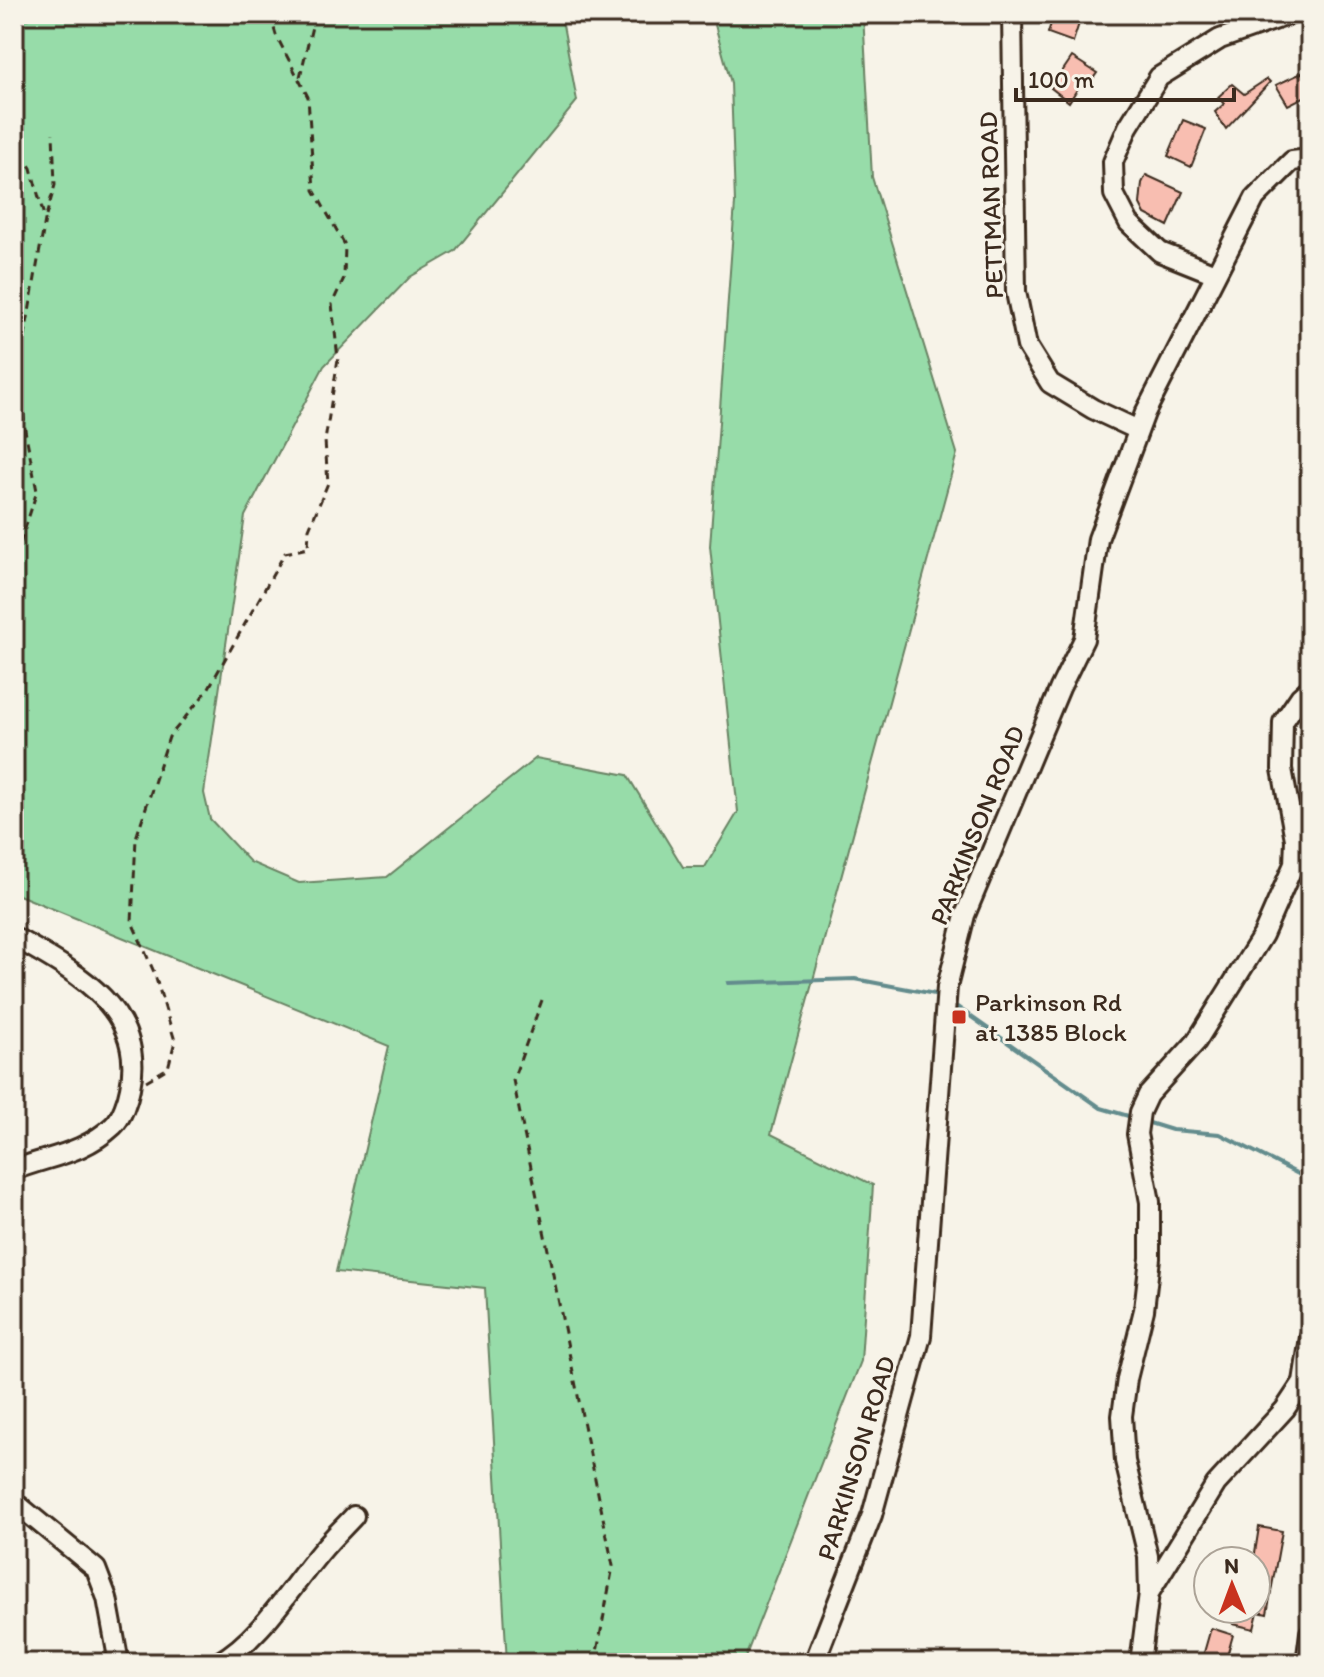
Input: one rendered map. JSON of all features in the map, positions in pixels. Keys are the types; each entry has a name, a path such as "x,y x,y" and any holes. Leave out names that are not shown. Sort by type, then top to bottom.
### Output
{"street":[{"name":"PETTMAN ROAD","path":"1012,14 1016,292 1027,346 1050,383 1093,409 1138,430"},
{"path":"1215,274 1160,252 1129,223 1114,194 1113,162 1128,127 1159,77 1220,39 1291,14"},
{"name":"PARKINSON ROAD","path":"814,1663 872,1515 921,1336 947,987 965,915 1060,688 1084,639 1098,539 1138,430 1255,198 1292,161 1310,159"},
{"path":"1140,1663 1149,1593 1148,1556 1125,1461 1122,1416 1127,1379 1144,1310 1150,1258 1150,1202 1137,1134 1140,1112 1148,1095 1196,1042 1255,949 1294,864 1295,839 1282,769 1283,722 1310,688"},
{"path":"14,937 71,970 108,1002 127,1029 132,1056 130,1091 115,1125 70,1154 14,1170"},
{"path":"1149,1593 1216,1484 1285,1409 1303,1382 1310,1337"},
{"path":"18,1505 96,1569 107,1598 119,1663"},
{"path":"218,1663 234,1654 354,1516"},
{"path":"1306,1663 1310,1633"}],"path":[{"path":"14,25 36,14"},
{"path":"130,1091 168,1068 175,1041 154,972 132,922 136,838 145,809 169,737 207,691 285,553 308,548 309,529 328,483 325,441 338,359 332,304 344,278 345,245 314,190 308,97 276,35 270,14"},
{"path":"300,77 315,14"},
{"path":"15,560 37,491 25,430 20,364 45,220 55,185 53,133"},
{"path":"14,142 31,168 45,220"},
{"path":"542,1000 513,1080 613,1566 595,1663"}],"green space":[{"path":"14,14 561,14 577,101 455,251 410,277 324,366 245,516 204,793 210,819 250,862 299,883 387,877 536,758 627,775 683,867 705,867 738,812 710,546 735,203 731,83 712,14 863,14 872,177 957,453 771,1134 873,1185 861,1361 743,1663 507,1663 485,1288 336,1272 389,1046 14,893"}],"building":[{"path":"1054,14 1082,14 1073,42 1048,33"},
{"path":"1072,57 1097,73 1089,84 1082,82 1069,102 1051,88"},
{"path":"1310,69 1310,94 1288,105 1276,85"},
{"path":"1267,79 1270,82 1226,129 1215,112 1224,104 1218,97 1232,84 1244,94"},
{"path":"1183,120 1206,129 1191,167 1168,156"},
{"path":"1146,175 1183,192 1168,226 1145,214 1140,204"},
{"path":"1259,1527 1282,1531 1272,1586 1272,1545 1256,1545"},
{"path":"1211,1628 1233,1635 1225,1663 1201,1663"}],"waterway":[{"path":"728,983 855,979 940,995"},
{"path":"950,1002 1101,1108 1135,1118"},
{"path":"1143,1121 1172,1130 1220,1134 1310,1180"}],"place":[{"name":"Parkinson Rd at 1385 Block","path":"959,1017"}]}
